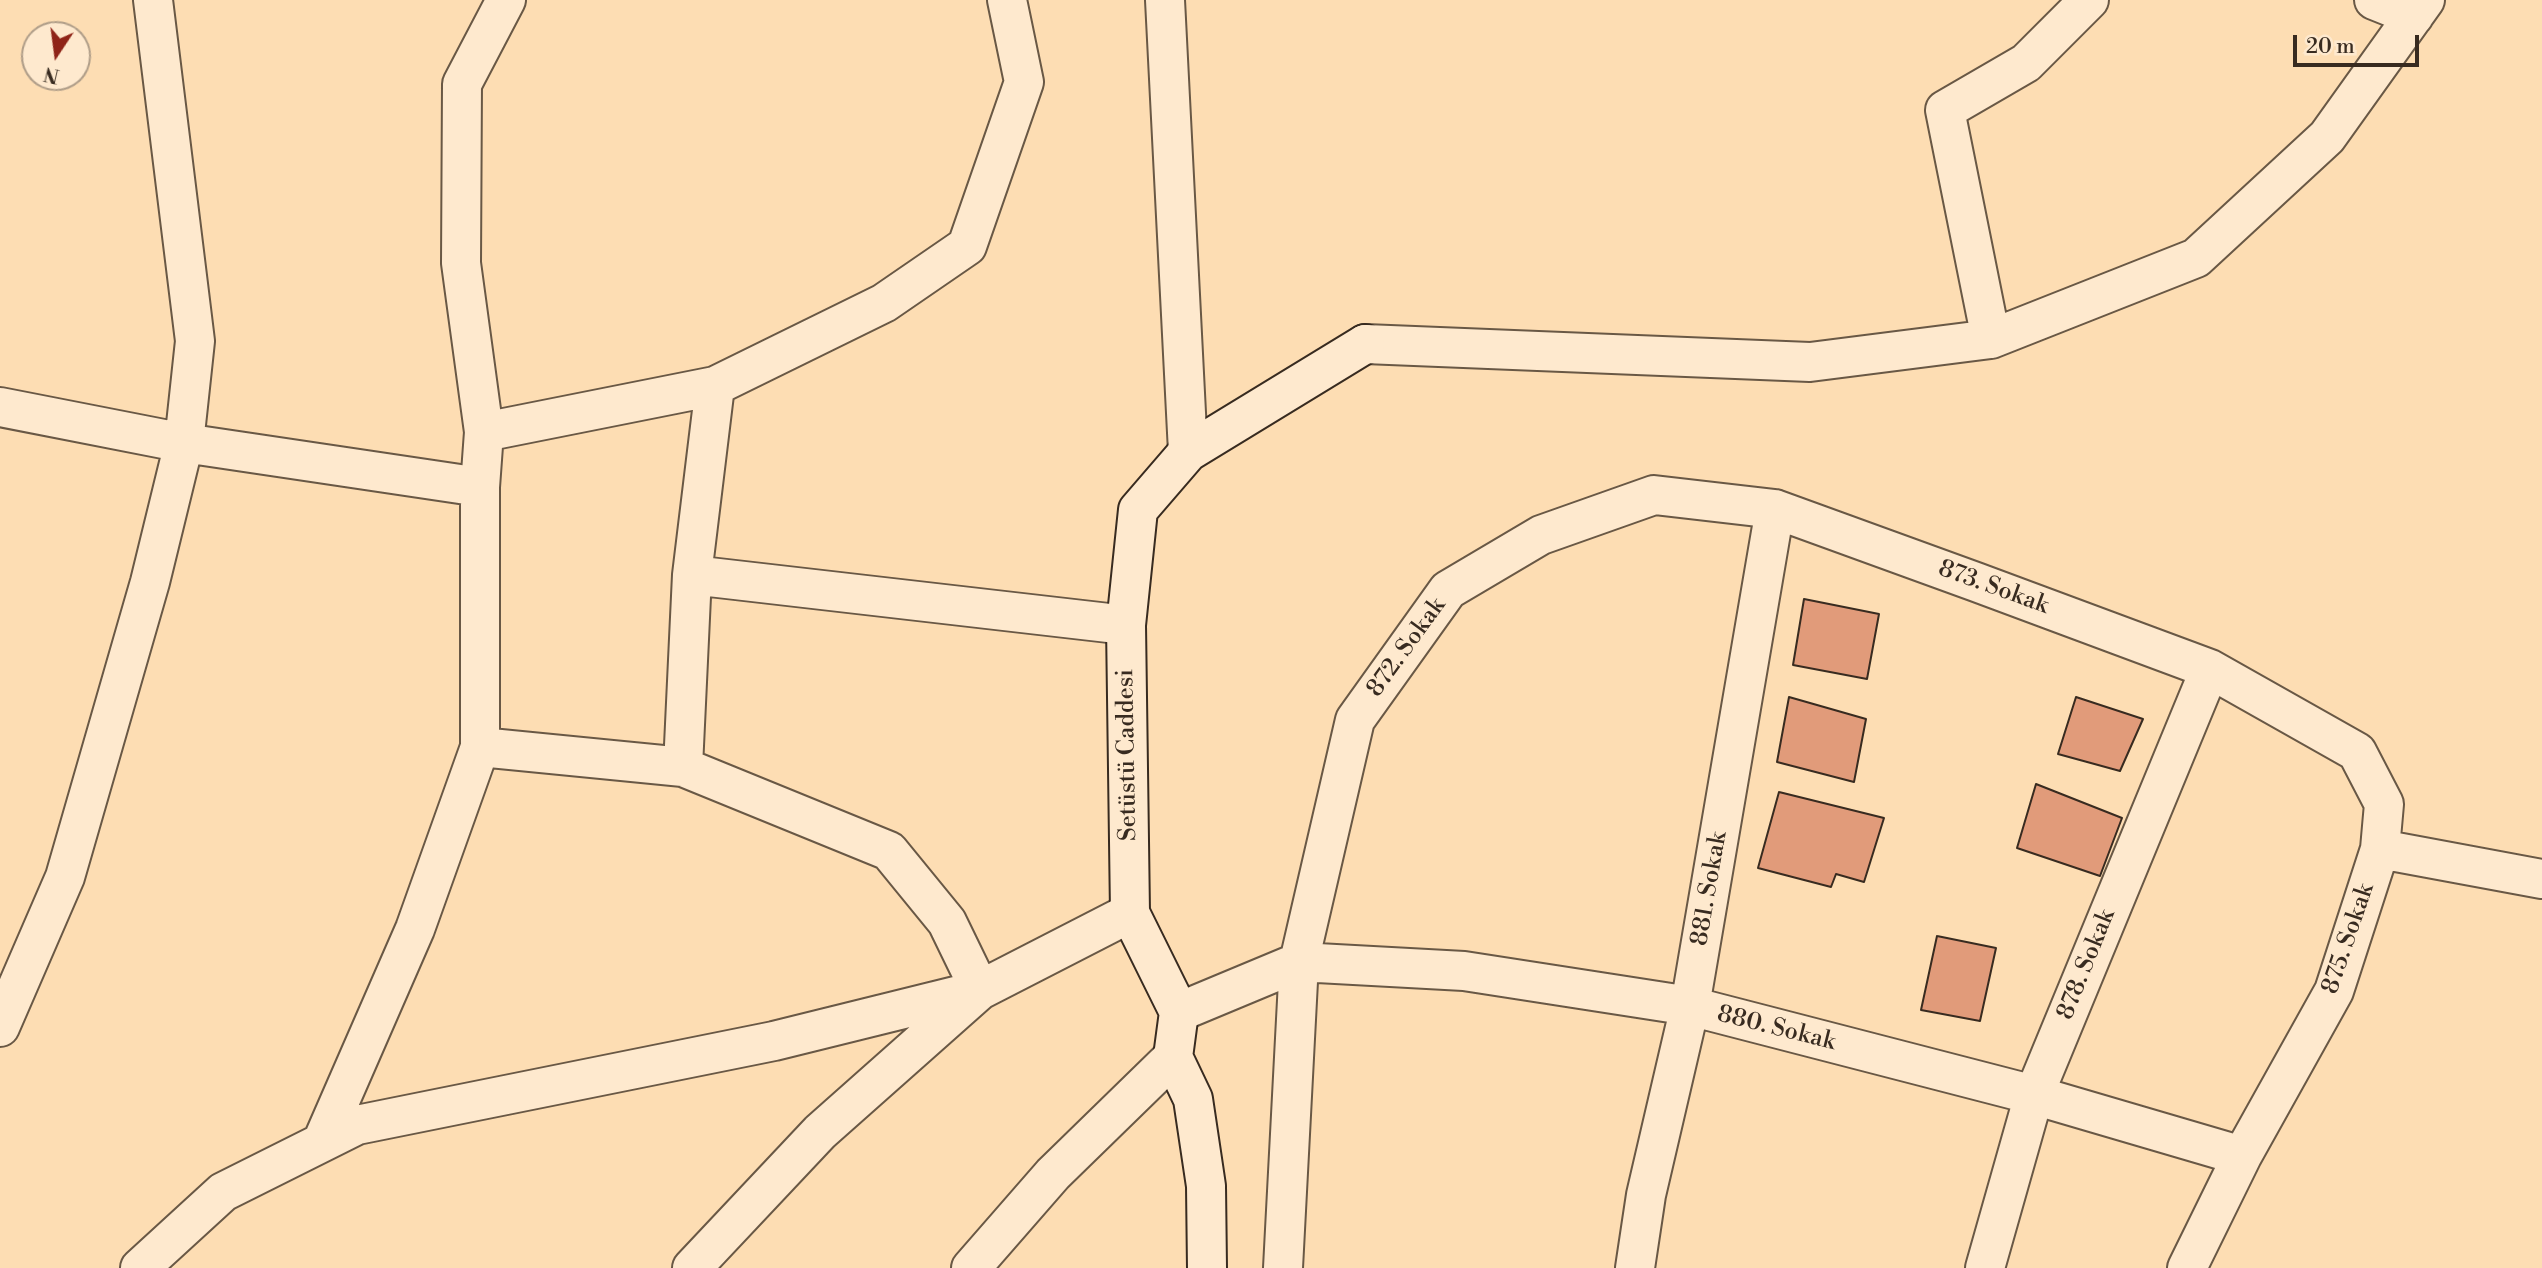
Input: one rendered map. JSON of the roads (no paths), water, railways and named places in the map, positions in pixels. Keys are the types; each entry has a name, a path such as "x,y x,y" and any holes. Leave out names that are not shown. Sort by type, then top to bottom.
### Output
{"street":[{"path":"0,1027 65,877 150,582 184,443 195,341 153,0"},
{"path":"322,1142 415,929 480,747 480,487 484,432 461,263 462,84 506,0"},
{"path":"484,432 715,386 884,303 967,246 1024,82 1007,0"},
{"path":"1165,0 1188,452"},
{"path":"2089,0 2026,63 1945,110 1991,340 2196,258 2327,136 2419,8 2374,0"},
{"name":"Setüstü Caddesi","path":"1179,1012 1130,914 1126,625 1138,510 1188,452 1365,344 1810,362 1991,340"},
{"path":"683,767 692,575 715,386"},
{"path":"0,407 184,443 480,487"},
{"name":"872. Sokak","path":"1283,1268 1300,962 1355,720 1448,590 1541,535 1654,495 1775,509"},
{"name":"873. Sokak","path":"1775,509 2210,669"},
{"name":"881. Sokak","path":"1635,1268 1646,1195 1690,1006 1775,509"},
{"path":"692,575 1126,625"},
{"name":"875. Sokak","path":"2187,1268 2242,1156 2334,991 2380,849 2384,804 2357,751 2210,669"},
{"name":"878. Sokak","path":"1985,1268 2034,1095 2210,669"},
{"path":"480,747 683,767 782,804 889,851 947,922 980,990"},
{"path":"2380,849 2542,878"},
{"path":"140,1268 223,1192 357,1125 774,1041 980,990 1130,914"},
{"path":"1206,1268 1206,1185 1193,1099 1173,1057 1179,1012 1300,962"},
{"name":"880. Sokak","path":"1300,962 1464,971 1690,1006 2034,1095 2242,1156"},
{"path":"692,1268 820,1132 980,990"},
{"path":"971,1268 1053,1174 1173,1057"}]}
